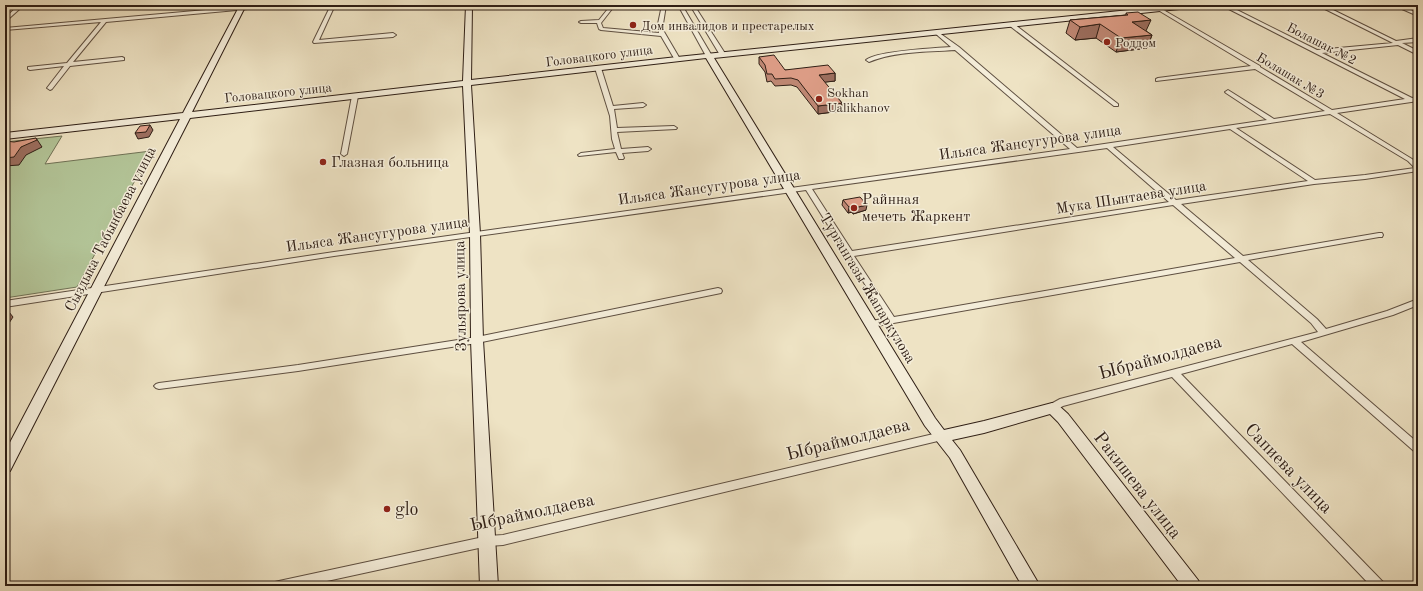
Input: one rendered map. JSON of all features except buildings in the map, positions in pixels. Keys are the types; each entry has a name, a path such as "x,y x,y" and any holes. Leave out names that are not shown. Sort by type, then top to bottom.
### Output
{"street":[{"path":"5,21 22,5"},
{"path":"5,29 242,7 279,5"},
{"path":"333,5 316,42 393,35"},
{"name":"Зульярова улица","path":"469,5 467,84 475,234 476,340 488,541 489,586"},
{"path":"539,5 539,7 545,8 557,7"},
{"path":"613,5 600,21 601,29 662,35"},
{"path":"664,5 664,14 660,27 662,35 677,59"},
{"name":"Тургангазы Жапаркулова","path":"680,5 709,56 930,422 955,454 1031,586"},
{"path":"692,5 723,55"},
{"name":"Головацкого улица","path":"5,136 186,114 467,84 677,59 1198,5"},
{"name":"Болашак №2","path":"1223,5 1414,99"},
{"path":"1319,5 1418,53"},
{"path":"1395,5 1418,15"},
{"name":"Сыздыка Табынбаева улица","path":"5,467 242,7"},
{"name":"Болашак №3","path":"1160,9 1410,160"},
{"path":"50,88 105,20"},
{"path":"581,22 600,21"},
{"path":"1012,25 1116,105"},
{"path":"938,33 1075,150"},
{"path":"1316,52 1418,40"},
{"path":"869,60 872,58 899,53 957,48"},
{"path":"30,68 122,59"},
{"path":"1158,80 1258,67"},
{"path":"598,68 610,108 615,139 621,158"},
{"path":"1228,92 1272,121"},
{"path":"344,154 355,96"},
{"name":"Ильяса Жансугурова улица","path":"5,304 334,254 790,189 1108,146 1414,99"},
{"path":"610,108 643,105"},
{"path":"1230,127 1314,182"},
{"path":"614,130 674,128"},
{"path":"1108,146 1314,321 1324,333"},
{"path":"581,155 618,150 626,151 648,149"},
{"name":"Мука Шынтаева улица","path":"1410,160 1418,168"},
{"name":"Мука Шынтаева улица","path":"849,254 1314,182 1365,177 1418,168"},
{"path":"807,187 892,321"},
{"path":"871,324 1379,235"},
{"path":"159,386 290,369 476,340 608,312 718,291"},
{"name":"Ыбраймолдаева","path":"278,586 534,532 984,427 1052,408 1060,403 1324,333 1390,313 1418,302"},
{"path":"1294,341 1418,449"},
{"name":"Сапиева улица","path":"1174,373 1379,586"},
{"name":"Ракишева улица","path":"1052,408 1063,418 1192,586"}],"green space":[{"path":"62,136 45,164 151,151 77,287 5,298 5,142"}],"place":[{"name":"Дом инвалидов и престарелых","path":"633,25"},
{"name":"Роддом","path":"1107,42"},
{"name":"Sokhan Ualikhanov","path":"819,99"},
{"name":"Глазная больница","path":"323,162"},
{"name":"Райнная мечеть Жаркент","path":"854,208"},
{"name":"glo","path":"387,509"}]}
